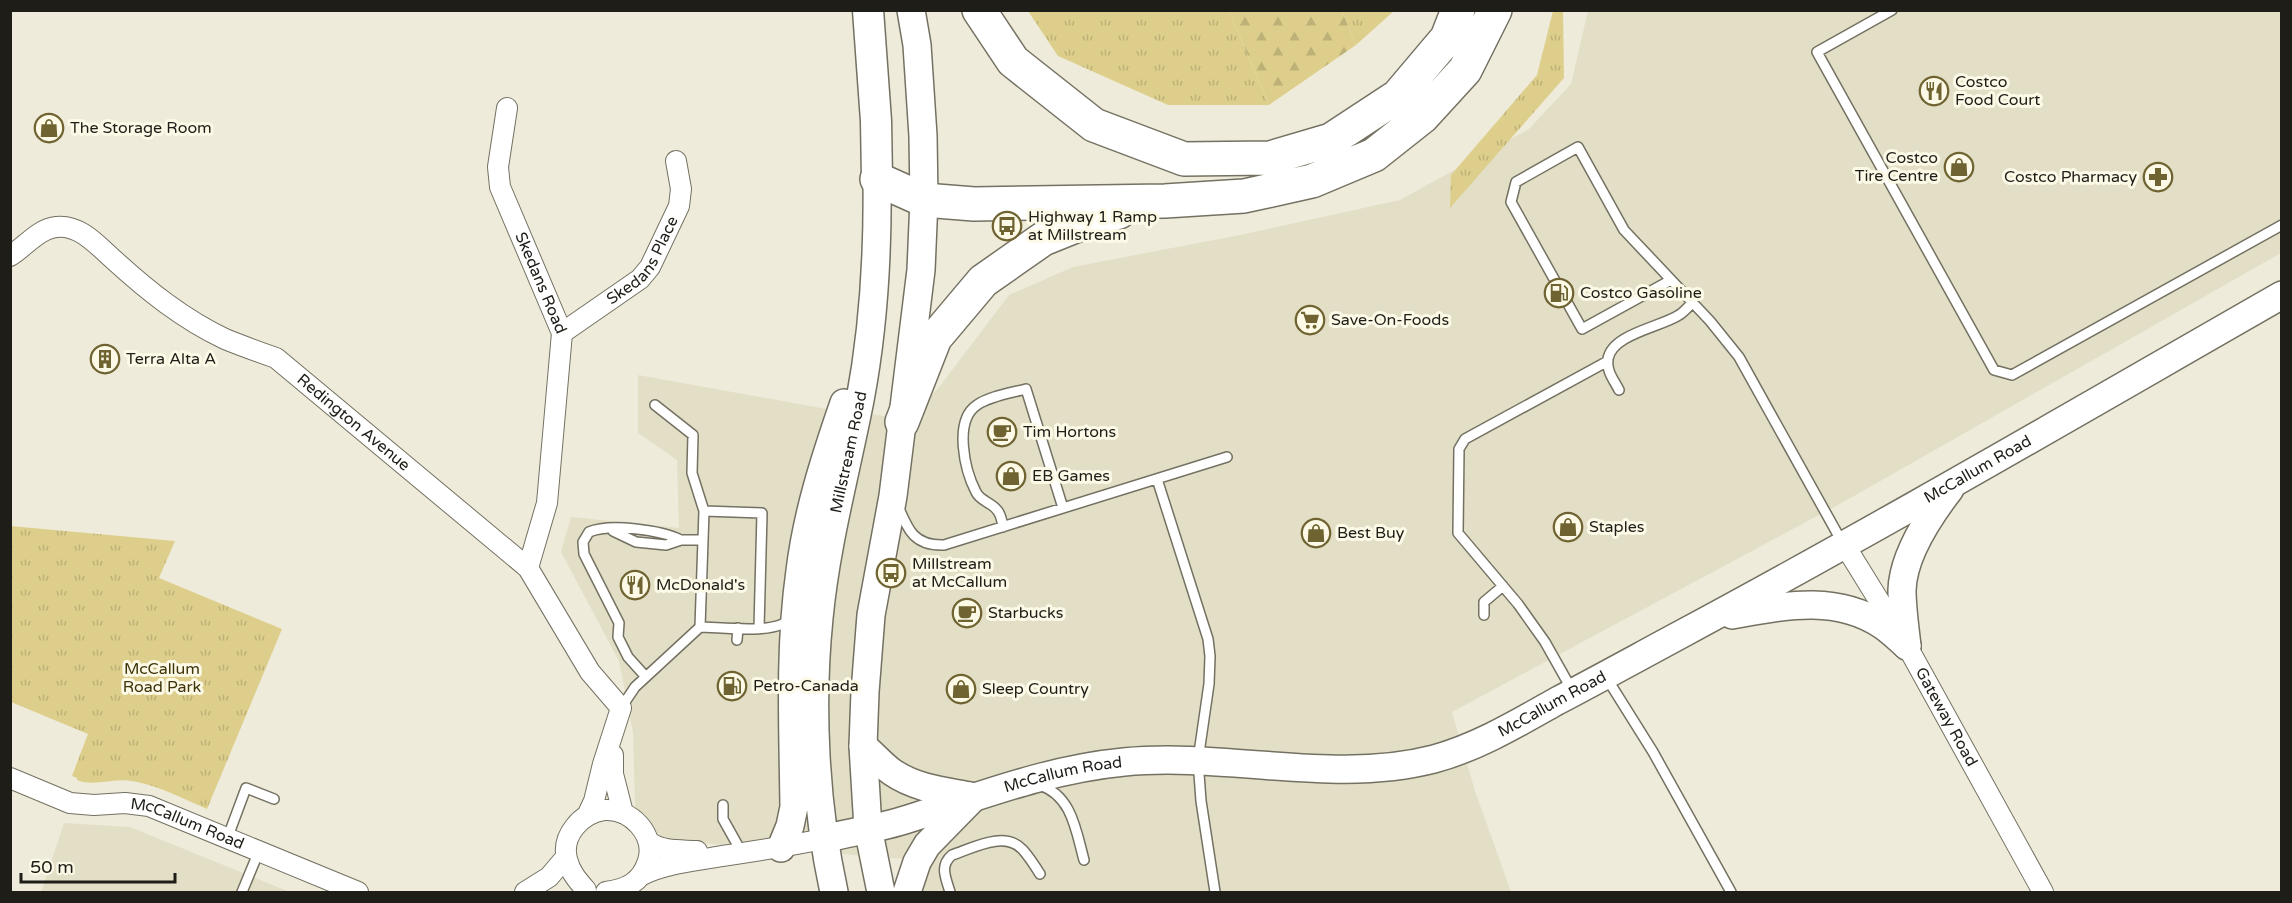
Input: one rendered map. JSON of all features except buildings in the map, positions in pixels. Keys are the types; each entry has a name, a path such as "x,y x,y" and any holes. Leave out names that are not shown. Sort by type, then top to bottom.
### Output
{"highway":[{"path":"979,10 1013,61 1094,125 1184,159 1195,159 1270,158 1331,140 1398,96 1447,38 1458,10"},
{"path":"877,179 924,200 974,204 1165,201 1244,196 1312,181 1374,155 1422,117 1465,70 1495,10"},
{"path":"902,422 935,338 983,281 1043,239 1100,216 1165,201"}],"main road":[{"name":"Millstream Road","path":"834,892 823,839 815,717 819,618 873,317 878,236 876,121 868,10"},
{"path":"881,892 868,828 863,746 872,615 893,496 917,310 924,200 922,113 917,45 911,10"},
{"name":"McCallum Road","path":"823,839 903,821 1025,780 1082,767 1124,762 1198,760 1318,768 1388,768 1435,758 1470,746 1514,725 1708,620 2282,295"},
{"path":"782,848 794,807 792,671 800,570 820,472 873,317"},
{"path":"1907,646 1902,590 1905,568 1932,512 1955,482"},
{"path":"1708,620 1798,604 1819,603 1837,606 1881,624 1907,646"},
{"path":"863,746 890,771 908,781 928,788 974,797"},
{"path":"907,892 917,862 927,845 974,797"}],"street":[{"name":"Skedans Road","path":"507,108 498,167 500,187 562,333 547,502 528,568"},
{"name":"Skedans Place","path":"562,333 640,279 650,267 679,206 681,189 676,161"},
{"name":"Redington Avenue","path":"10,256 47,229 67,227 83,234 139,284 191,321 226,339 276,358 528,568 618,717"},
{"name":"Gateway Road","path":"1844,544 1907,646 2043,892"},
{"path":"618,717 613,774 624,813"},
{"path":"587,816 594,801 618,717"},
{"name":"McCallum Road","path":"10,778 70,802 149,806 358,892"},
{"path":"605,810 624,813 635,820 644,831 649,842 648,860 642,875 626,889 593,892 573,874 566,858 566,845 570,833 577,823 587,816 605,810"},
{"name":"McCallum Road","path":"642,875 677,863 782,848 823,839"},
{"name":"McCallum Road","path":"649,842 656,848 669,850 741,853"},
{"path":"525,892 549,877 566,858"}],"lane":[{"path":"1892,10 1816,52 1994,370 2012,375 2282,225"},
{"path":"1671,280 1582,329 1510,202 1516,182 1578,147 1624,230 1693,302 1739,357 1844,544"},
{"path":"1619,390 1609,371 1610,353 1617,345 1638,333 1678,316 1693,302"},
{"path":"1574,692 1545,642 1503,586 1458,533 1459,449 1465,439 1608,361"},
{"path":"1003,527 998,511 980,498 976,492 963,453 966,418 979,403 1026,389 1063,508"},
{"path":"655,405 693,435 692,473 704,511 700,627"},
{"path":"893,496 908,530 920,541 932,546 944,545 1227,457"},
{"path":"1157,479 1208,639 1209,684 1198,760 1201,801 1215,892"},
{"path":"704,511 762,513 759,628"},
{"path":"646,677 628,657 618,637 619,623 583,550 584,537 590,532 607,528 667,533 681,540 703,540"},
{"path":"1484,615 1484,602 1503,586"},
{"path":"618,717 635,687 700,627 768,628 786,623 796,611"},
{"path":"737,640 738,628"},
{"path":"673,652 680,660"},
{"path":"1605,675 1653,752 1731,892"},
{"path":"1025,780 1048,788 1062,799 1073,820 1084,860"},
{"path":"227,839 246,788 274,799"},
{"path":"723,805 723,819 741,853"},
{"path":"950,892 944,873 947,859 952,855 992,842 1003,840 1013,842 1022,849 1040,874"},
{"path":"242,892 259,851"}],"shaded area":[{"path":"1588,11 2281,11 2281,253 1847,500 1452,712 1475,791 1511,892 905,892 905,859 663,840 635,807 633,732 619,661 561,552 571,517 679,528 677,460 638,433 638,375 821,408 909,419 940,386 1009,295 1073,267 1245,234 1400,200 1529,129 1571,84"},
{"path":"64,823 130,827 290,892 41,892"}],"green space":[{"path":"1028,11 1229,11 1269,105 1168,105 1058,56"},
{"path":"1229,11 1342,11 1356,45 1269,105"},
{"path":"1342,11 1394,11 1356,45"},
{"path":"1553,11 1563,11 1564,78 1450,208 1451,175 1537,75"},
{"name":"McCallum Road Park","path":"10,526 175,541 159,578 282,629 207,809 142,783 125,780 90,783 77,780 72,776 88,734 11,702"}],"place":[{"name":"Costco Food Court","path":"1934,91"},
{"name":"The Storage Room","path":"49,128"},
{"name":"Costco Tire Centre","path":"1959,167"},
{"name":"Costco Pharmacy","path":"2158,177"},
{"name":"Highway 1 Ramp at Millstream","path":"1007,226"},
{"name":"Costco Gasoline","path":"1559,293"},
{"name":"Save-On-Foods","path":"1310,320"},
{"name":"Terra Alta A","path":"105,359"},
{"name":"Tim Hortons","path":"1002,432"},
{"name":"EB Games","path":"1011,476"},
{"name":"Staples","path":"1568,527"},
{"name":"Best Buy","path":"1316,533"},
{"name":"Millstream at McCallum","path":"891,573"},
{"name":"McDonald's","path":"635,585"},
{"name":"Starbucks","path":"967,613"},
{"name":"Petro-Canada","path":"732,686"},
{"name":"Sleep Country","path":"961,689"}]}
